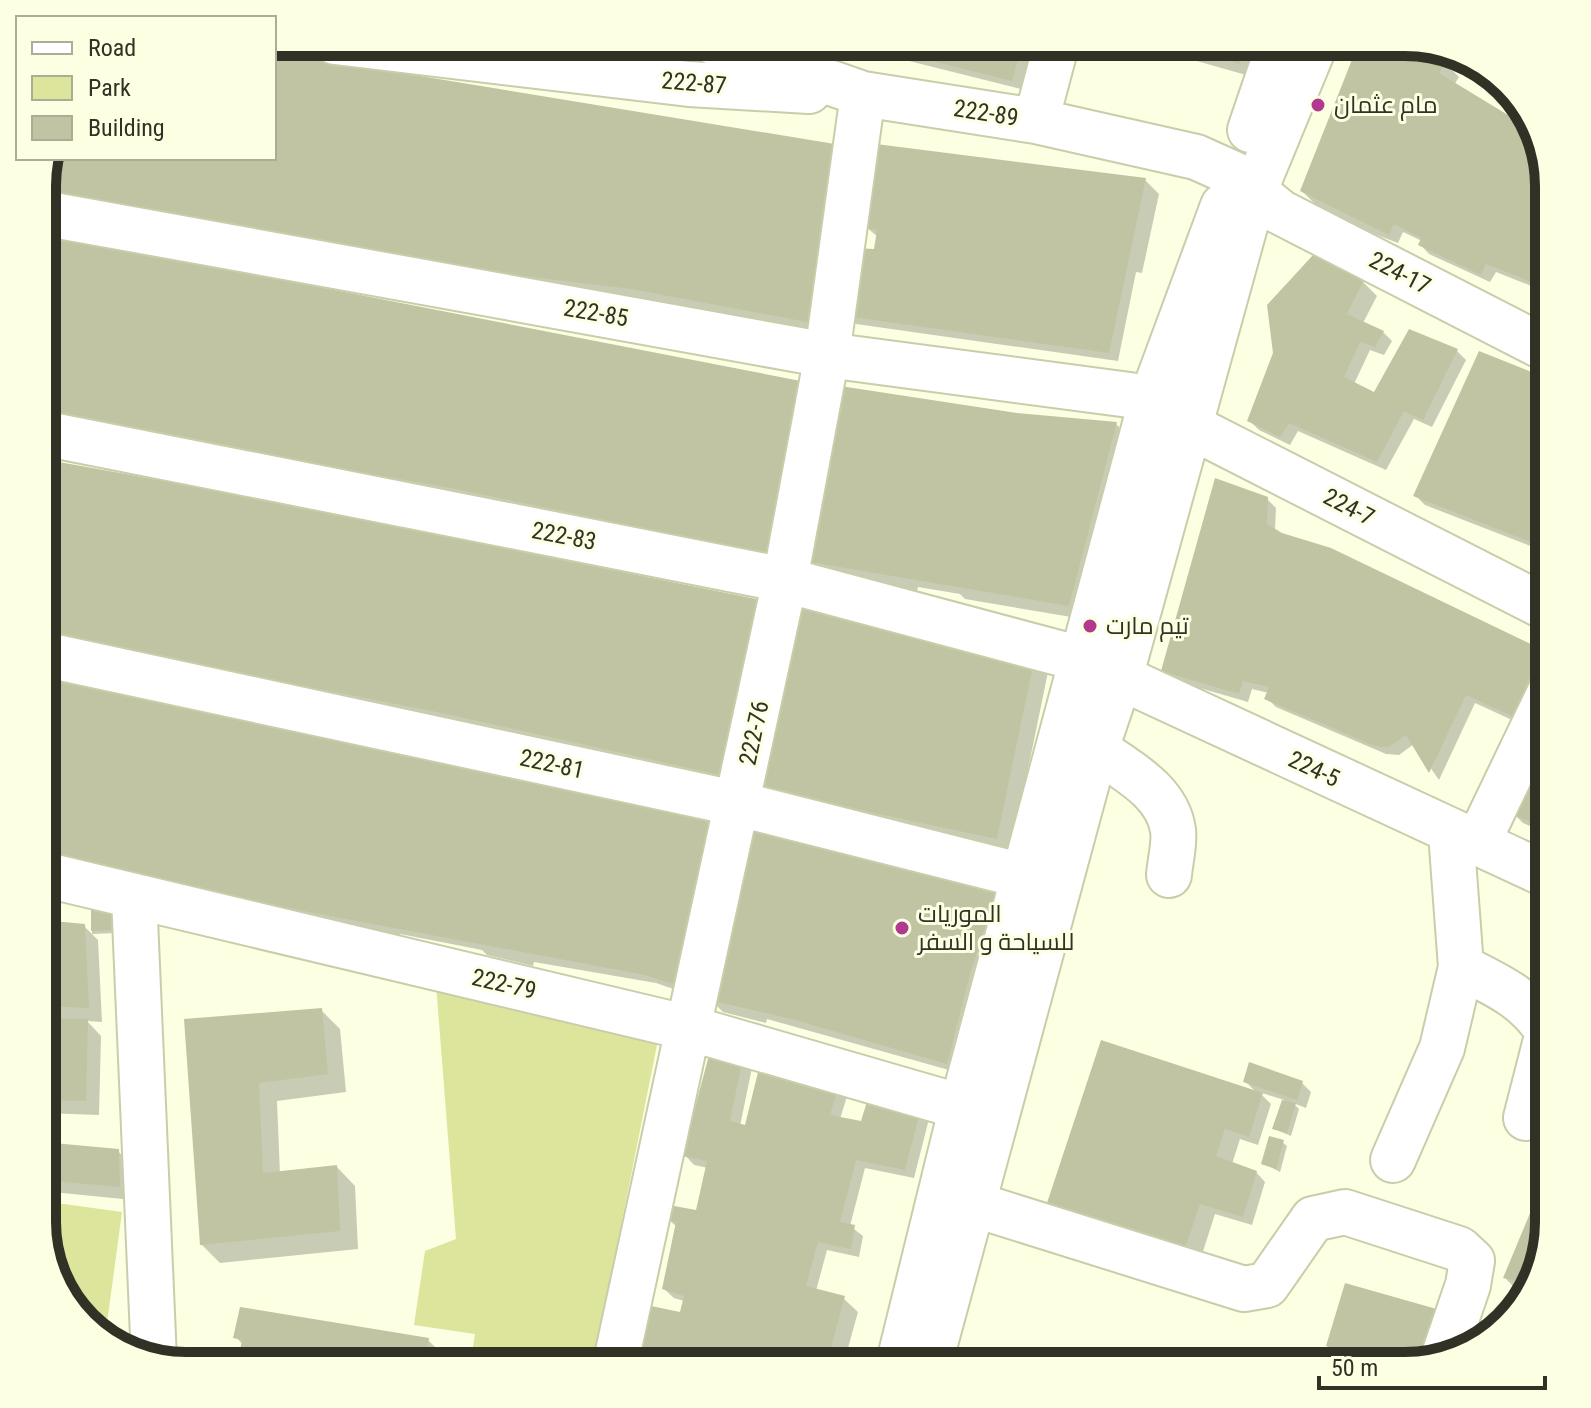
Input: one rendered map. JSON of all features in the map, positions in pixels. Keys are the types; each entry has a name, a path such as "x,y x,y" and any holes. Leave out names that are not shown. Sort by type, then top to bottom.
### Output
{"street":[{"name":"222-87","path":"453,56 689,84 863,94"},
{"name":"222-89","path":"753,56 863,94 1036,121 1196,157 1245,182"},
{"path":"1036,121 1053,56"},
{"path":"1041,881 1096,749 1120,678 1188,425 1276,56"},
{"path":"902,1352 979,1112 1041,881 1081,659 1152,398 1245,182 1309,56"},
{"name":"222-76","path":"618,1352 785,580 827,355 863,94"},
{"name":"224-17","path":"1245,182 1280,212 1535,343"},
{"name":"222-85","path":"56,216 827,355 1152,398"},
{"name":"224-7","path":"1152,398 1188,425 1535,602"},
{"name":"222-83","path":"56,436 785,580 1081,659"},
{"name":"222-81","path":"56,657 739,804 1041,881"},
{"name":"224-5","path":"1081,659 1535,870"},
{"path":"1393,1160 1442,1048 1461,967 1464,839 1535,718"},
{"path":"1096,749 1153,790 1165,807 1173,831 1169,875"},
{"name":"222-79","path":"56,877 689,1028 979,1112"},
{"path":"134,896 153,1348"},
{"path":"1461,967 1512,993 1535,1012"},
{"path":"1526,1118 1535,1083"},
{"path":"933,1352 973,1204 979,1112"},
{"path":"973,1204 1244,1289 1267,1285 1313,1219 1345,1212 1459,1249 1472,1261 1468,1285 1448,1344"}],"green space":[{"path":"436,984 661,1025 596,1352 472,1352 475,1334 414,1325 425,1251 456,1239"},
{"path":"56,1203 122,1212 107,1324 78,1294 66,1272 58,1248"}],"building":[{"path":"276,56 298,56 853,147 823,325 631,289 465,269 56,196 58,160 276,160"},
{"path":"611,56 664,56 664,59"},
{"path":"912,56 1019,56 1012,81"},
{"path":"1213,56 1242,56 1239,64"},
{"path":"1353,56 1405,56 1445,63 1439,73 1517,121 1522,128 1531,152 1535,177 1535,283 1486,264 1481,275 1418,245 1421,238 1394,224 1389,235 1300,191"},
{"path":"876,144 1146,178 1109,353 845,316 855,248 874,249 877,230 864,228"},
{"path":"56,236 811,383 778,556 451,488 56,419"},
{"path":"1313,255 1364,280 1347,314 1384,331 1375,347 1360,342 1344,377 1374,392 1409,329 1458,349 1423,420 1404,411 1377,462 1289,423 1280,437 1247,421 1273,353 1267,305"},
{"path":"1479,351 1535,373 1535,544 1413,496"},
{"path":"840,386 1017,413 1117,422 1069,606 804,561"},
{"path":"56,461 390,521 435,534 761,600 725,776 442,713 56,638"},
{"path":"1215,478 1268,497 1267,524 1282,533 1331,548 1535,646 1535,664 1514,717 1466,695 1429,773 1406,735 1389,747 1375,746 1264,699 1269,687 1243,681 1239,694 1161,671"},
{"path":"794,601 1035,656 997,839 756,788"},
{"path":"56,675 330,739 724,817 682,987 645,975 293,909 56,855"},
{"path":"1535,771 1535,824 1512,814"},
{"path":"745,827 1000,883 971,971 947,1064 795,1020 706,999"},
{"path":"91,907 113,910 113,930 91,931"},
{"path":"56,921 85,924 89,1008 56,1007"},
{"path":"322,1008 328,1074 259,1083 263,1173 337,1165 340,1231 200,1245 184,1019"},
{"path":"56,1018 88,1019 86,1101 56,1100"},
{"path":"1101,1040 1263,1093 1249,1137 1225,1129 1216,1156 1257,1171 1243,1217 1200,1204 1183,1254 1047,1203"},
{"path":"712,1044 744,1052 730,1121 745,1125 762,1056 841,1079 830,1115 861,1121 870,1092 922,1104 905,1170 856,1160 840,1222 855,1225 851,1249 818,1242 806,1286 845,1296 830,1352 641,1352 651,1306 680,1312 684,1296 662,1289 676,1222 666,1220 669,1205 696,1210 707,1161 682,1156"},
{"path":"1249,1062 1303,1081 1297,1100 1243,1082"},
{"path":"1282,1100 1296,1103 1287,1133 1272,1129"},
{"path":"1269,1136 1284,1140 1276,1169 1261,1164"},
{"path":"56,1143 119,1149 120,1187 56,1181"},
{"path":"1535,1207 1533,1248 1525,1272 1520,1282 1503,1278"},
{"path":"1345,1283 1440,1310 1426,1350 1345,1352 1326,1346"},
{"path":"240,1307 429,1338 426,1352 240,1352 242,1340 233,1338"}],"place":[{"name":"مام عثمان","path":"1318,105"},
{"name":"تيم مارت","path":"1090,626"},
{"name":"الموريات للسياحة و السفر","path":"902,928"}]}
